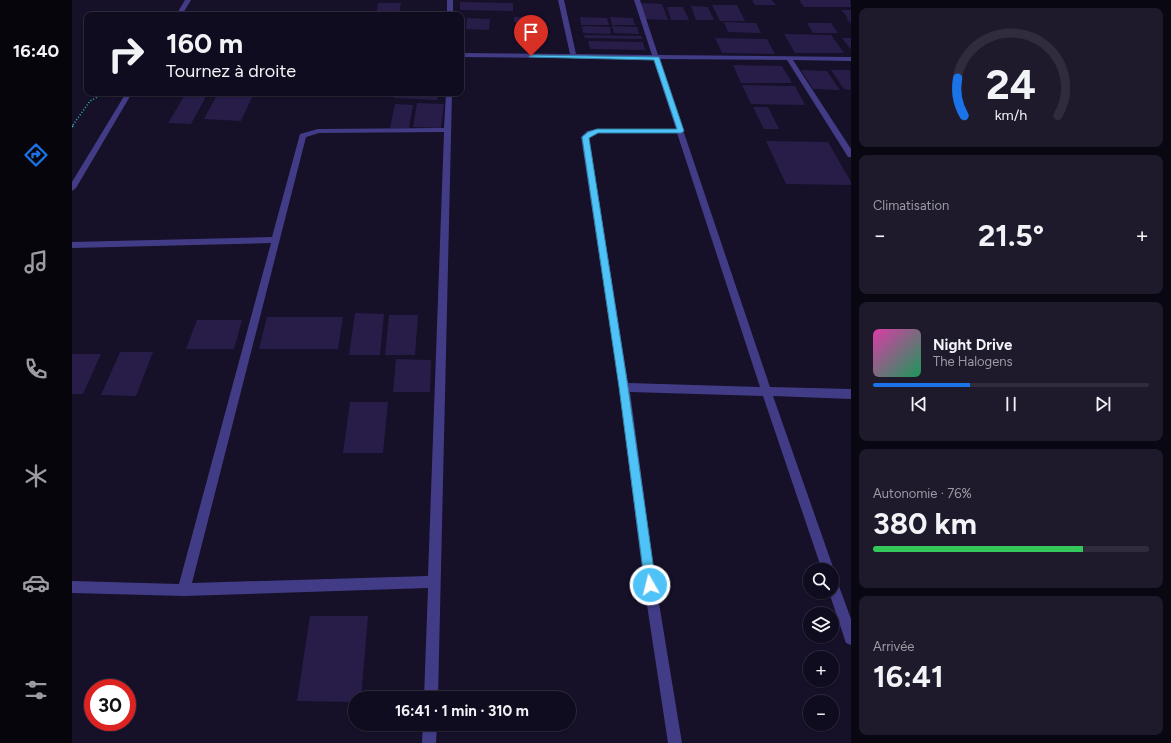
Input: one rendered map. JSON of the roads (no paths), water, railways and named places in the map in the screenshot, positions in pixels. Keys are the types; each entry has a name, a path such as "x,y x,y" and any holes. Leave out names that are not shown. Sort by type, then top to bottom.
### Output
{"street":[{"path":"181,12 188,0"},
{"path":"450,0 450,12"},
{"path":"561,0 574,57"},
{"path":"637,0 745,329 826,563"},
{"path":"464,55 851,60"},
{"path":"790,59 848,145 851,155"},
{"path":"72,188 127,96"},
{"path":"431,691 449,96"},
{"path":"184,590 303,136 318,132 448,130"},
{"path":"675,743 650,585 624,387 585,137 590,133 597,131 681,131"},
{"path":"72,245 276,240"},
{"path":"624,387 767,390 851,394"},
{"path":"72,587 184,590 434,582"},
{"path":"838,599 851,638"},
{"path":"429,743 430,731"}]}
